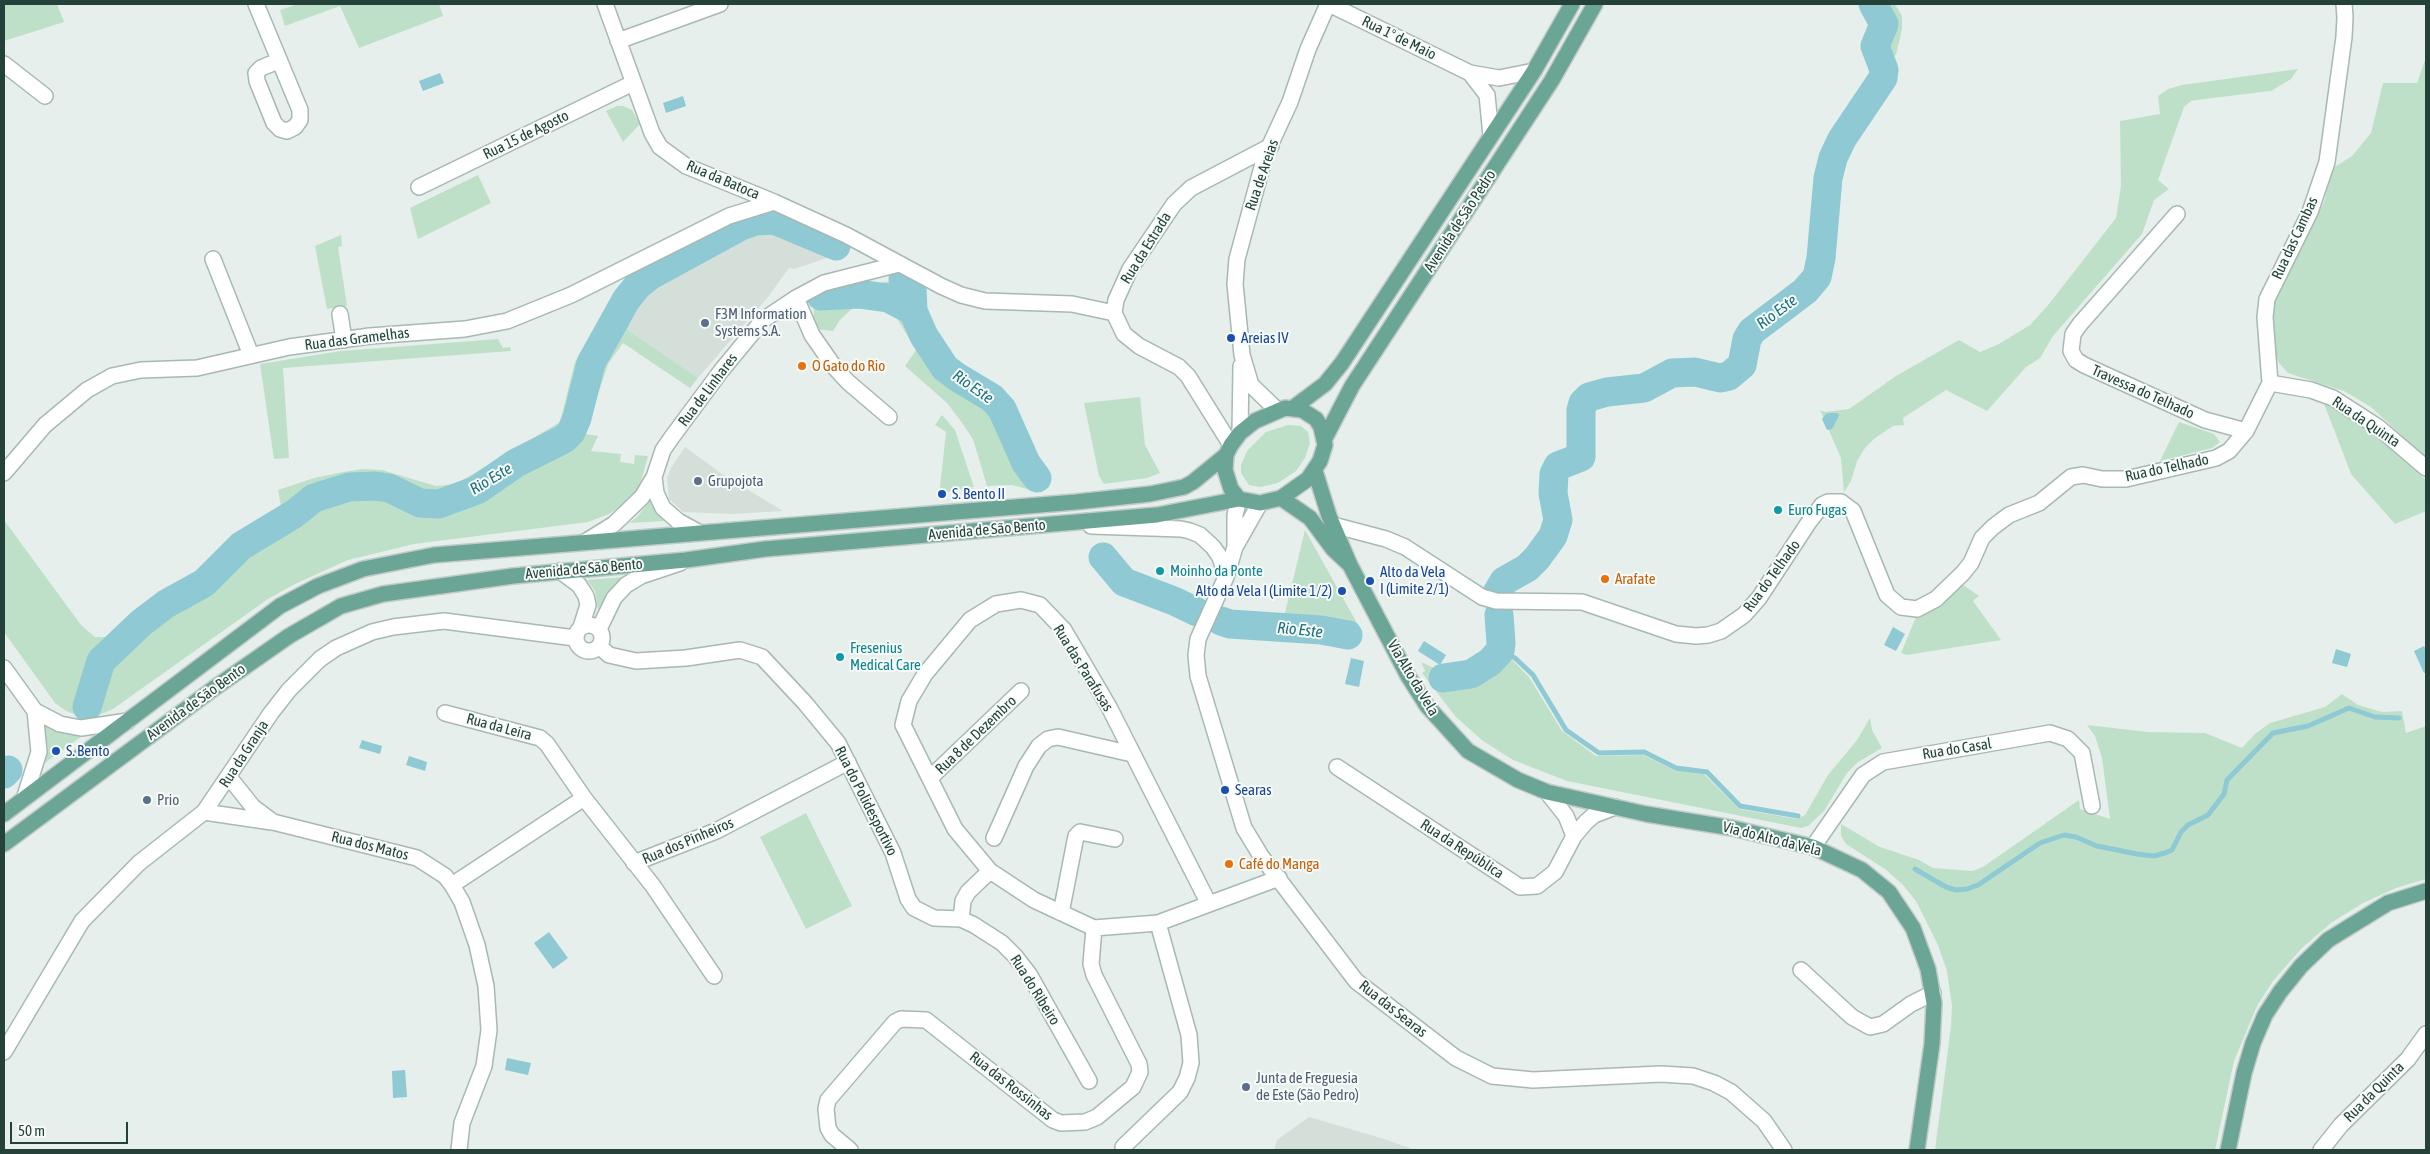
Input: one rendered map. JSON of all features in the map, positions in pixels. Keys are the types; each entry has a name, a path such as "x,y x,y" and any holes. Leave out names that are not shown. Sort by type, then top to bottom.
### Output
{"main road":[{"name":"Avenida de São Pedro","path":"1233,444 1255,421 1277,410 1293,408 1325,384 1342,364 1534,71 1572,4"},
{"name":"Avenida de São Pedro","path":"1239,499 1260,503 1281,498 1300,486 1315,471 1320,461 1324,438 1352,386 1552,80 1595,4"},
{"path":"1293,408 1302,410 1316,419 1324,438"},
{"path":"1233,444 1227,479 1239,499"},
{"name":"Avenida de São Bento","path":"4,814 280,606 327,583 363,569 398,561 434,556 698,532 1067,503 1150,494 1184,487 1194,482 1233,444"},
{"name":"Via Alto da Vela","path":"1315,471 1333,525 1350,565 1408,676 1427,706 1448,732 1468,751 1518,780 1547,792 1615,807"},
{"name":"Via Alto da Vela","path":"1281,498 1310,518 1333,525"},
{"name":"Avenida de São Bento","path":"4,844 213,689 289,636 341,606 384,594 560,571 686,560 765,549 1157,515 1239,499"},
{"name":"Via Alto da Vela","path":"1310,518 1333,549 1350,565"},
{"name":"Via do Alto da Vela","path":"1615,807 1723,826 1814,848 1862,870 1888,892 1913,928 1928,969 1933,993 1932,1044 1918,1150"},
{"path":"2228,1150 2244,1073 2253,1043 2265,1016 2280,992 2301,966 2328,940 2388,903 2426,891"}],"street":[{"path":"256,4 278,61"},
{"name":"Rua da Batoca","path":"605,4 652,133 660,147 686,166 774,202 846,235 899,264"},
{"path":"618,41 720,4"},
{"name":"Rua 1º de Maio","path":"1328,4 1470,73 1500,78 1534,71"},
{"name":"Rua de Areias","path":"1277,410 1251,385 1242,355 1235,284 1237,258 1265,156 1271,146 1328,4"},
{"name":"Rua das Cambas","path":"2270,383 2265,316 2268,299 2310,212 2327,162 2344,37 2344,4"},
{"path":"4,64 45,96"},
{"name":"Rua 1º de Maio","path":"1470,73 1487,95 1491,136"},
{"name":"Rua 15 de Agosto","path":"419,187 633,83"},
{"name":"Rua da Estrada","path":"1114,313 1116,300 1126,277 1174,204 1191,188 1271,146"},
{"path":"728,216 736,200 735,187"},
{"name":"Rua das Gramelhas","path":"4,474 45,425 87,390 106,379 125,372 216,366 251,355 344,340 465,329 507,321 571,295 728,216 774,202"},
{"name":"Travessa do Telhado","path":"2177,214 2080,324 2073,334 2071,351 2076,360 2084,365 2205,420 2246,431"},
{"path":"213,259 251,355"},
{"path":"899,264 941,286 985,301 1072,304 1114,313 1124,334 1130,341 1179,368 1188,376 1233,444"},
{"name":"Rua de Linhares","path":"585,542 624,515 642,497 654,476 663,450 720,372 763,320 796,298 824,283 899,264"},
{"path":"796,298 812,335 836,368 848,382 888,417"},
{"path":"340,314 344,340"},
{"name":"Rua de Areias","path":"1233,444 1242,355"},
{"name":"Rua do Telhado","path":"1333,525 1386,539 1405,547 1474,593 1490,600 1582,602 1676,634 1708,636 1731,625 1760,598 1822,505 1828,502 1840,502 1853,511 1881,586 1887,595 1901,607 1917,609 1936,599 1963,573 1971,563 1982,538 1993,527 2009,515 2039,503 2071,478 2083,475 2102,479 2126,478 2198,463 2216,458 2229,450 2246,431 2267,394 2270,383"},
{"name":"Rua da Quinta","path":"2270,383 2304,388 2333,398 2378,427 2426,468"},
{"path":"654,476 656,493 663,508 678,521 698,532"},
{"name":"Rua das Searas","path":"1236,547 1235,515 1239,499"},
{"name":"Rua das Searas","path":"1260,503 1236,547 1226,577 1198,639 1196,655 1198,676 1244,828 1261,856 1356,981 1456,1058 1492,1076 1514,1080 1661,1074 1693,1076 1732,1092 1764,1121 1784,1150"},
{"path":"1064,524 1190,531 1200,535 1213,547 1220,556 1226,577"},
{"path":"599,646 602,634 599,628 614,598 626,586 641,576 686,560"},
{"path":"560,571 579,585 586,596 588,605 578,632"},
{"name":"Rua das Parafusas","path":"1094,928 1034,900 990,871 955,829 903,725 909,701 925,674 970,620 996,604 1022,600 1040,605 1064,630 1109,707 1209,904"},
{"name":"Rua da Granja","path":"4,1052 82,921 139,863 204,812 229,777 255,735 306,671 320,659 353,639 393,627 444,622 578,632 587,624 599,628"},
{"name":"Rua da Granja","path":"578,632 582,649 594,650 599,646"},
{"name":"Rua do Polidesportivo","path":"599,646 610,655 636,661 686,658 740,650 762,657 805,703 838,743 893,854 908,899 914,908 934,918 961,919"},
{"path":"4,668 36,711 60,724 81,728 128,720"},
{"name":"Rua 8 de Dezembro","path":"930,778 1021,691"},
{"path":"24,799 39,752 36,711"},
{"name":"Rua da Leira","path":"445,713 540,738 547,744 584,798"},
{"name":"Rua do Casal","path":"1814,848 1864,775 1883,762 2050,733 2068,740 2082,753 2092,806"},
{"path":"994,838 1026,766 1039,746 1048,739 1058,737 1132,754"},
{"name":"Rua dos Pinheiros","path":"584,798 634,864 716,832 848,762"},
{"name":"Rua da República","path":"1337,767 1520,887 1537,886 1555,872 1574,836 1590,818 1615,807"},
{"name":"Rua dos Matos","path":"229,777 253,807 273,822"},
{"path":"1547,792 1566,816 1574,836"},
{"path":"452,885 584,798"},
{"path":"1566,816 1584,800 1590,818"},
{"name":"Rua dos Matos","path":"204,812 273,822 417,858 445,876 452,885 462,902 477,945 486,986 488,1030 484,1066 462,1123 459,1150"},
{"path":"1061,913 1076,836 1080,832 1115,839"},
{"path":"634,864 653,886 714,976"},
{"path":"961,919 963,901 968,892 990,871"},
{"path":"1094,928 1158,923 1278,878"},
{"name":"Rua do Ribeiro","path":"961,919 988,934 1015,956 1029,974 1089,1081"},
{"path":"1123,1147 1180,1092 1187,1078 1191,1063 1189,1035 1158,923"},
{"name":"Rua das Rossinhas","path":"850,1150 832,1135 828,1128 826,1109 828,1100 895,1022 909,1018 926,1020 1053,1120 1061,1123 1085,1122 1097,1118 1133,1087 1140,1072 1139,1064 1094,975 1092,964 1094,928"},
{"path":"1802,970 1852,1016 1870,1027 1883,1024 1911,1004 1933,993"},
{"name":"Rua da Quinta","path":"2321,1150 2341,1125 2408,1059 2426,1034"}],"shaded area":[{"path":"756,230 783,234 833,256 794,269 789,268 768,297 698,378 628,330 632,316 641,302 653,291 718,253 742,235"},
{"path":"685,447 722,474 783,511 731,514 683,512 669,499 667,478 671,468"},
{"path":"1309,1117 1415,1150 1274,1150 1277,1140"}],"green space":[{"path":"4,4 57,4 64,22 4,41"},
{"path":"298,4 439,4 443,16 359,48 340,6 285,26 280,10"},
{"path":"1879,4 1895,4 1902,16 1902,29 1896,55 1884,59 1880,44 1887,33 1890,23"},
{"path":"2426,57 2426,458 2371,407 2344,391 2288,373 2279,363 2273,350 2272,325 2273,304 2282,282 2324,202 2333,168 2352,156 2371,133 2383,83 2417,83"},
{"path":"2298,69 2291,79 2271,91 2191,101 2184,107 2158,180 2169,189 2154,200 2142,234 2053,336 2040,358 2026,367 1987,411 1946,390 1903,418 1904,425 1893,426 1875,438 1865,448 1857,461 1851,481 1844,492 1841,458 1820,410 1825,412 1849,409 1896,376 1959,340 1980,352 1999,344 2030,325 2049,304 2116,218 2121,186 2120,121 2160,114 2158,96 2168,89 2182,85"},
{"path":"617,106 623,106 632,110 640,124 623,142 606,111"},
{"path":"478,175 491,203 418,239 410,208"},
{"path":"767,224 783,228 839,252 833,256 783,234 756,230 742,235 718,253 653,291 641,302 632,316 628,330 698,378 690,388 623,343 608,364 585,434 598,436 591,451 621,454 620,462 634,464 635,455 648,456 636,492 609,514 588,522 414,544 348,560 295,584 268,599 113,709 96,716 80,716 66,711 55,703 4,632 4,520 81,625 95,637 116,637 126,631 131,637 164,610 205,587 251,543 295,518 310,505 325,497 347,490 384,490 431,511 467,501 490,488 517,467 568,440 580,416 594,362 641,290 653,281 739,231"},
{"path":"341,235 342,246 338,247 347,306 327,309 315,246"},
{"path":"898,280 913,282 924,289 921,302 951,366 990,391 1003,393 1016,411 1037,470 1049,488 1027,489 1012,485 987,486 973,439 947,403 905,366 916,350 890,307 860,301 840,320 833,331 813,329 814,305 818,296 829,291"},
{"path":"590,338 598,344 583,372 579,399 568,430 554,442 509,463 480,484 449,498 436,501 423,499 389,485 373,481 347,483 310,496 282,511 278,490 314,478 362,469 382,470 436,486 456,484 560,422 575,362"},
{"path":"498,339 503,348 510,347 511,351 283,368 289,458 274,459 260,364 341,351"},
{"path":"1140,397 1145,445 1160,473 1147,478 1104,484 1099,476 1084,403"},
{"path":"2323,401 2346,414 2380,438 2426,480 2426,511 2395,524 2351,474"},
{"path":"942,415 955,430 974,487 953,490 939,496 946,432 935,425"},
{"path":"2179,422 2214,434 2220,442 2212,448 2160,461"},
{"path":"1288,425 1301,426 1308,432 1310,443 1305,458 1296,471 1278,483 1260,487 1249,485 1241,473 1241,465 1247,451 1266,432"},
{"path":"651,500 665,521 629,523 637,517"},
{"path":"1305,530 1362,632 1320,625 1222,617 1224,612 1261,615 1285,613"},
{"path":"624,577 610,591 598,610 595,591 587,580"},
{"path":"1962,584 1979,596 1973,601 2001,640 1907,655 1901,653 1916,617 1931,612"},
{"path":"1501,654 1512,660 1529,677 1562,731 1596,756 1643,755 1674,770 1704,774 1739,809 1797,819 1805,815 1828,775 1857,740 1870,718 1872,730 1882,748 1858,762 1847,773 1824,811 1808,826 1801,828 1567,781 1513,760 1483,741 1456,717 1422,673 1425,671 1421,662 1443,672 1443,682 1464,680 1484,672"},
{"path":"2342,694 2358,705 2382,712 2402,711 2406,733 2426,726 2426,879 2396,888 2363,903 2331,923 2302,948 2273,981 2257,1006 2234,1061 2215,1150 1935,1150 1951,1026 1952,1006 1947,971 1938,945 1916,901 1903,885 1885,869 1846,844 1841,836 1841,824 1880,847 1919,860 1933,868 1972,871 1983,867 2079,800 2080,809 2110,819 2102,758 2095,736 2087,725 2147,732 2205,733 2242,748 2255,734 2270,723 2325,707"},
{"path":"42,719 86,733 45,763 48,749"},
{"path":"806,813 852,906 806,929 760,837"}],"water":[{"path":"440,73 444,83 423,91 419,81"},
{"path":"683,96 686,106 666,113 663,103"},
{"path":"1838,413 1839,416 1832,429 1827,430 1822,419 1826,414"},
{"path":"1893,627 1905,634 1896,651 1884,645"},
{"path":"1424,641 1446,655 1440,665 1418,651"},
{"path":"2424,646 2426,650 2426,672 2424,673 2414,651"},
{"path":"2336,649 2351,654 2347,667 2332,663"},
{"path":"1351,658 1364,661 1359,687 1345,684"},
{"path":"362,740 382,746 380,754 359,748"},
{"path":"409,756 427,762 425,771 406,765"},
{"path":"549,932 568,958 553,969 534,943"},
{"path":"507,1058 531,1063 528,1075 505,1070"},
{"path":"405,1070 407,1097 393,1098 392,1071"}],"waterway":[{"name":"Rio Este","path":"1497,593 1504,581 1527,568 1537,558 1553,536 1558,520 1553,493 1554,474 1558,466 1581,457 1581,410 1583,403 1589,397 1607,392 1644,388 1672,373 1695,372 1720,378 1729,376 1742,365 1747,339 1752,331 1805,291 1817,277 1821,258 1828,178 1833,158 1842,139 1883,78 1884,70 1875,46 1884,24 1873,4"},
{"name":"Rio Este","path":"87,707 101,661 141,623 166,604 204,583 241,546 294,514 314,498 349,487 375,486 389,488 420,503 439,504 477,490 516,463 564,439 571,432 577,418 591,363 626,300 638,285 651,275 741,226 755,221 774,220 836,246"},
{"path":"903,279 912,289 913,311"},
{"name":"Rio Este","path":"821,296 858,294 888,298 913,311 924,336 945,368 992,398 1002,409 1026,463 1037,478"},
{"name":"Rio Este","path":"1103,557 1124,582 1197,612"},
{"name":"Rio Este","path":"1443,678 1471,674 1490,662 1500,651 1499,615"},
{"name":"Rio Este","path":"1221,621 1230,624 1321,630 1348,635"},
{"path":"1500,651 1515,658 1533,675 1566,730 1599,753 1644,752 1676,768 1707,772 1740,806 1798,816"},
{"path":"1915,869 1946,887 1956,890 1967,889 1978,885 2040,843 2064,835 2076,837 2097,846 2137,854 2154,856 2165,853 2172,850 2181,832 2188,825 2208,815 2224,794 2227,780 2273,733 2308,726 2349,708 2375,717 2399,718"},
{"name":"Rio Este","path":"4,774 8,770"}],"place":[{"name":"F3M Information Systems S.A.","path":"705,323"},
{"name":"Areias IV","path":"1231,338"},
{"name":"O Gato do Rio","path":"802,366"},
{"name":"Grupojota","path":"698,481"},
{"name":"S. Bento II","path":"942,494"},
{"name":"Euro Fugas","path":"1778,510"},
{"name":"Moinho da Ponte","path":"1160,571"},
{"name":"Arafate","path":"1605,579"},
{"name":"Alto da Vela I (Limite 2/1)","path":"1370,581"},
{"name":"Alto da Vela I (Limite 1/2)","path":"1342,591"},
{"name":"Fresenius Medical Care","path":"840,657"},
{"name":"S. Bento","path":"56,751"},
{"name":"Searas","path":"1225,790"},
{"name":"Prio","path":"147,800"},
{"name":"Café do Manga","path":"1229,864"},
{"name":"Junta de Freguesia de Este (São Pedro)","path":"1246,1087"}]}
